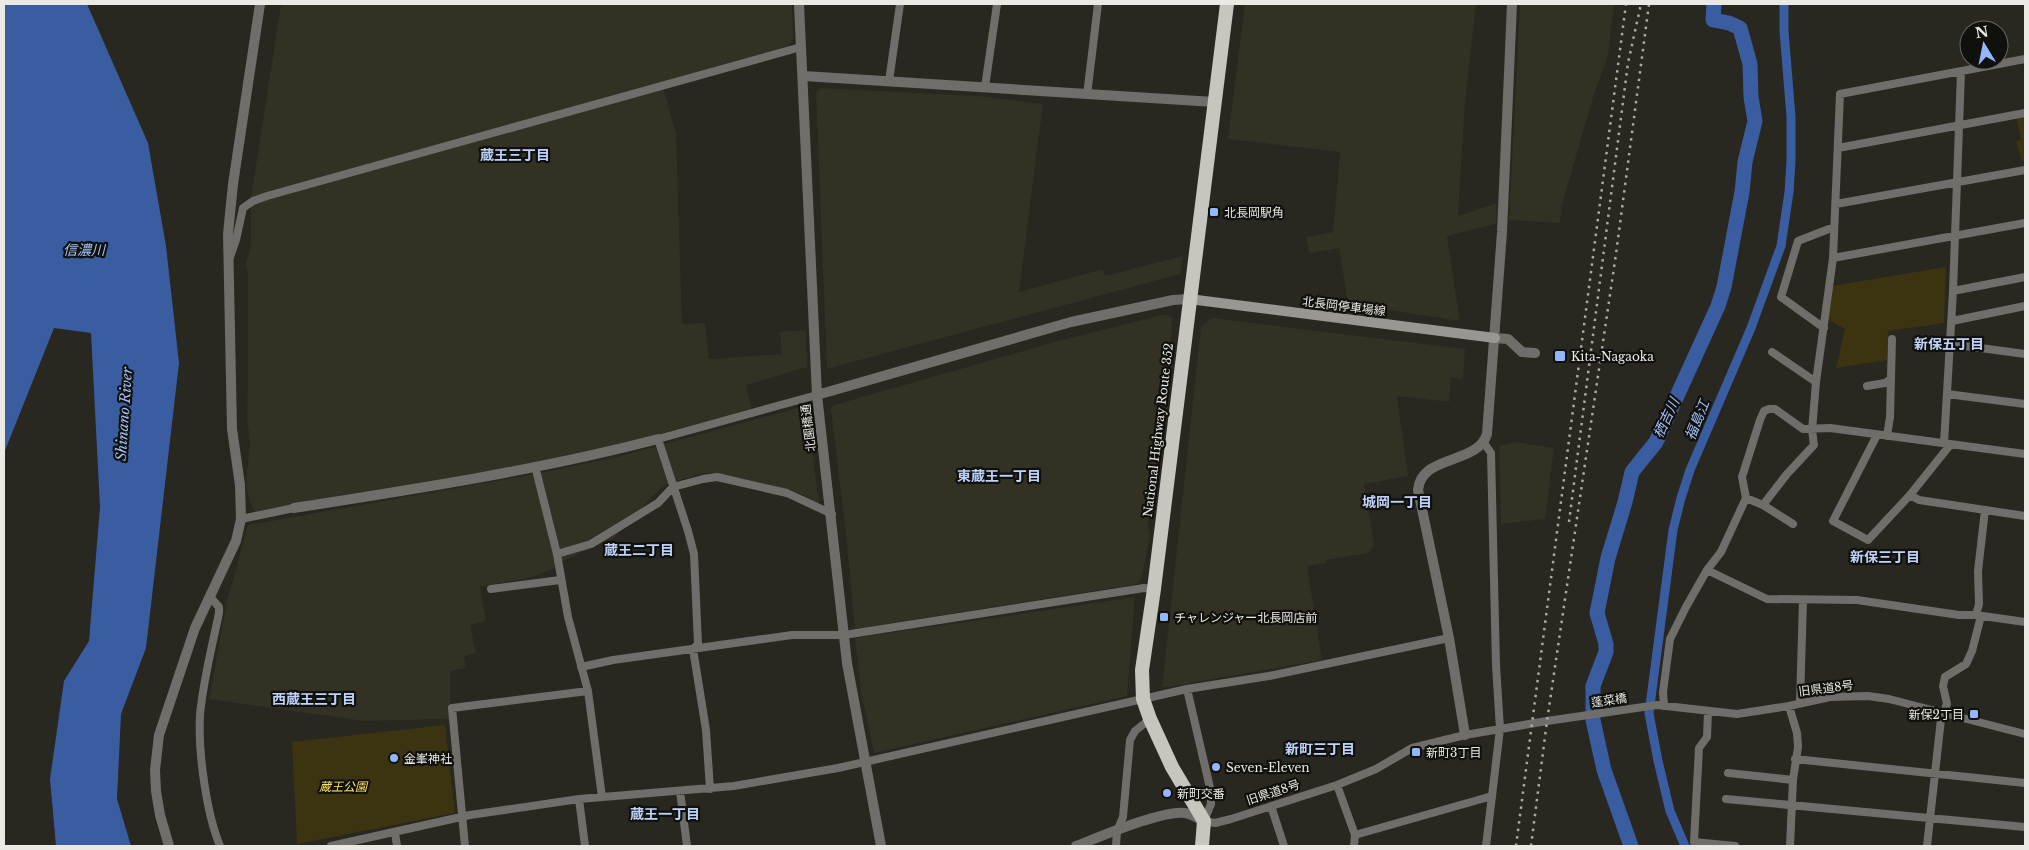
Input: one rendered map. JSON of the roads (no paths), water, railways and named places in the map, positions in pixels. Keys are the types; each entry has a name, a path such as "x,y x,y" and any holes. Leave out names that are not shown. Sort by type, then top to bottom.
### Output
{"highway":[{"name":"National Highway Route 352","path":"1204,822 1172,767 1150,719 1143,699 1142,670 1154,589 1227,4"},
{"path":"1202,846 1204,822"}],"main road":[{"name":"北長岡停車場線","path":"1190,299 1495,338"}],"street":[{"path":"169,846 160,815 156,791 156,753 159,735 186,650 236,542 241,518 240,485 232,429 228,261 230,211 260,4"},
{"name":"北園橋通","path":"799,4 804,76 817,396 832,514 844,635 881,846"},
{"path":"889,81 900,4"},
{"path":"985,87 997,4"},
{"path":"1087,94 1098,4"},
{"path":"1464,735 1449,638 1418,495 1418,483 1431,469 1472,451 1484,443 1487,434 1508,124 1512,4"},
{"path":"228,261 236,240 243,208 253,201 801,47"},
{"path":"1763,505 1786,474 1814,445 1812,430 1816,382 1833,258 1840,94 2025,59"},
{"path":"1877,435 1833,521 1868,540 1910,495 1947,444 1947,394 1952,321 1961,72"},
{"path":"804,76 1214,102"},
{"path":"1838,148 2025,113"},
{"path":"1836,204 2025,170"},
{"path":"1833,258 2025,223"},
{"path":"1824,328 1782,297 1798,241 1834,227"},
{"path":"1953,291 2025,277"},
{"path":"241,518 421,488 611,451 817,396 1071,322 1173,300 1190,299"},
{"path":"1952,321 2025,306"},
{"path":"1495,338 1508,339 1522,352 1535,353"},
{"path":"1887,436 1890,417 1892,338"},
{"path":"1951,344 2025,354"},
{"path":"1772,352 1816,382"},
{"path":"1867,386 1885,383 1891,379"},
{"path":"1947,394 2025,404"},
{"path":"1660,705 1670,639 1707,570 1721,552 1746,498 1742,477 1764,411 1769,408 1775,409 1803,429 1830,428 2025,454"},
{"path":"658,439 694,554 698,644 693,649"},
{"path":"1484,443 1490,453 1496,666 1500,729 1486,846"},
{"path":"535,466 557,554 560,580 588,691 602,797"},
{"path":"557,554 591,544 658,503 673,487 717,477 788,493 832,514"},
{"path":"1910,495 1919,500 2025,516"},
{"path":"1746,498 1763,505 1792,524"},
{"path":"1927,846 1934,773 1943,713 1947,704 1944,686 1945,677 1966,664 1972,651 1979,616 1978,571 1985,510"},
{"path":"1707,570 1767,599 1857,600 1959,615 2025,622"},
{"path":"491,589 560,580"},
{"path":"582,667 613,660 792,635 844,635 1144,588 1154,589"},
{"path":"210,597 219,607 219,613 203,695 200,730 206,792 215,834 220,846"},
{"path":"1800,703 1803,600"},
{"path":"331,846 461,818 579,799 710,789 796,776 1187,689 1268,676 1449,638"},
{"path":"693,649 706,730 710,789"},
{"path":"1187,689 1211,792 1211,804 1204,822"},
{"path":"465,846 452,708 588,691"},
{"name":"旧県道8号","path":"1660,705 1737,714 1830,697 1868,696 1889,699 2025,734"},
{"name":"蓬菜橋","path":"1564,718 1660,705"},
{"path":"1789,706 1797,733 1798,748 1795,759 1790,846"},
{"path":"1708,710 1708,737 1699,748 1694,842 1733,846"},
{"name":"旧県道8号","path":"1076,846 1157,818 1178,814 1194,816 1204,822 1215,823 1337,785 1376,769 1412,748 1464,735 1564,718"},
{"path":"1116,846 1117,831 1123,816 1130,740 1135,731 1150,719"},
{"path":"1795,759 2025,782"},
{"path":"1728,773 1794,780"},
{"path":"1337,785 1355,835 1354,846"},
{"path":"680,792 687,846"},
{"path":"1355,835 1492,796"},
{"path":"579,799 585,846"},
{"path":"1726,799 2025,827"},
{"path":"1271,806 1284,846"},
{"path":"395,833 397,846"}],"water":[{"name":"信濃川","path":"4,4 87,4 148,143 166,246 179,363 146,648 121,714 117,799 131,846 56,846 50,779 64,681 89,641 100,507 91,333 54,328 4,453"}],"waterway":[{"name":"栖吉川","path":"1631,846 1604,770 1593,720 1593,686 1606,652 1606,644 1597,613 1608,558 1632,472 1656,442 1718,306 1724,287 1742,192 1745,162 1755,121 1751,97 1750,64 1740,28 1729,23 1713,20 1714,4"},
{"name":"福島江","path":"1685,846 1670,811 1649,713 1673,530 1681,498 1690,470 1751,328 1781,246 1789,192 1791,161 1791,117 1784,31 1784,4"}],"railway":[{"path":"1516,846 1626,4"},
{"path":"1569,522 1628,63 1641,4"},
{"path":"1531,846 1547,721 1616,254 1649,4"}],"place":[{"name":"北長岡駅角","path":"1214,212"},
{"name":"Kita-Nagaoka","path":"1560,356"},
{"name":"チャレンジャー北長岡店前","path":"1164,617"},
{"name":"新保2丁目","path":"1974,714"},
{"name":"新町3丁目","path":"1416,752"},
{"name":"金峯神社","path":"394,758"},
{"name":"Seven-Eleven","path":"1216,767"},
{"name":"新町交番","path":"1167,793"}],"district":[{"name":"蔵王三丁目","path":"515,155"},
{"name":"新保五丁目","path":"1949,344"},
{"name":"東蔵王一丁目","path":"999,476"},
{"name":"城岡一丁目","path":"1397,502"},
{"name":"蔵王二丁目","path":"639,550"},
{"name":"新保三丁目","path":"1885,557"},
{"name":"西蔵王三丁目","path":"314,699"},
{"name":"新町三丁目","path":"1320,749"},
{"name":"蔵王一丁目","path":"665,814"}],"water label":[{"name":"Shinano River","path":"124,414"}],"park label":[{"name":"蔵王公園","path":"343,786"}]}
